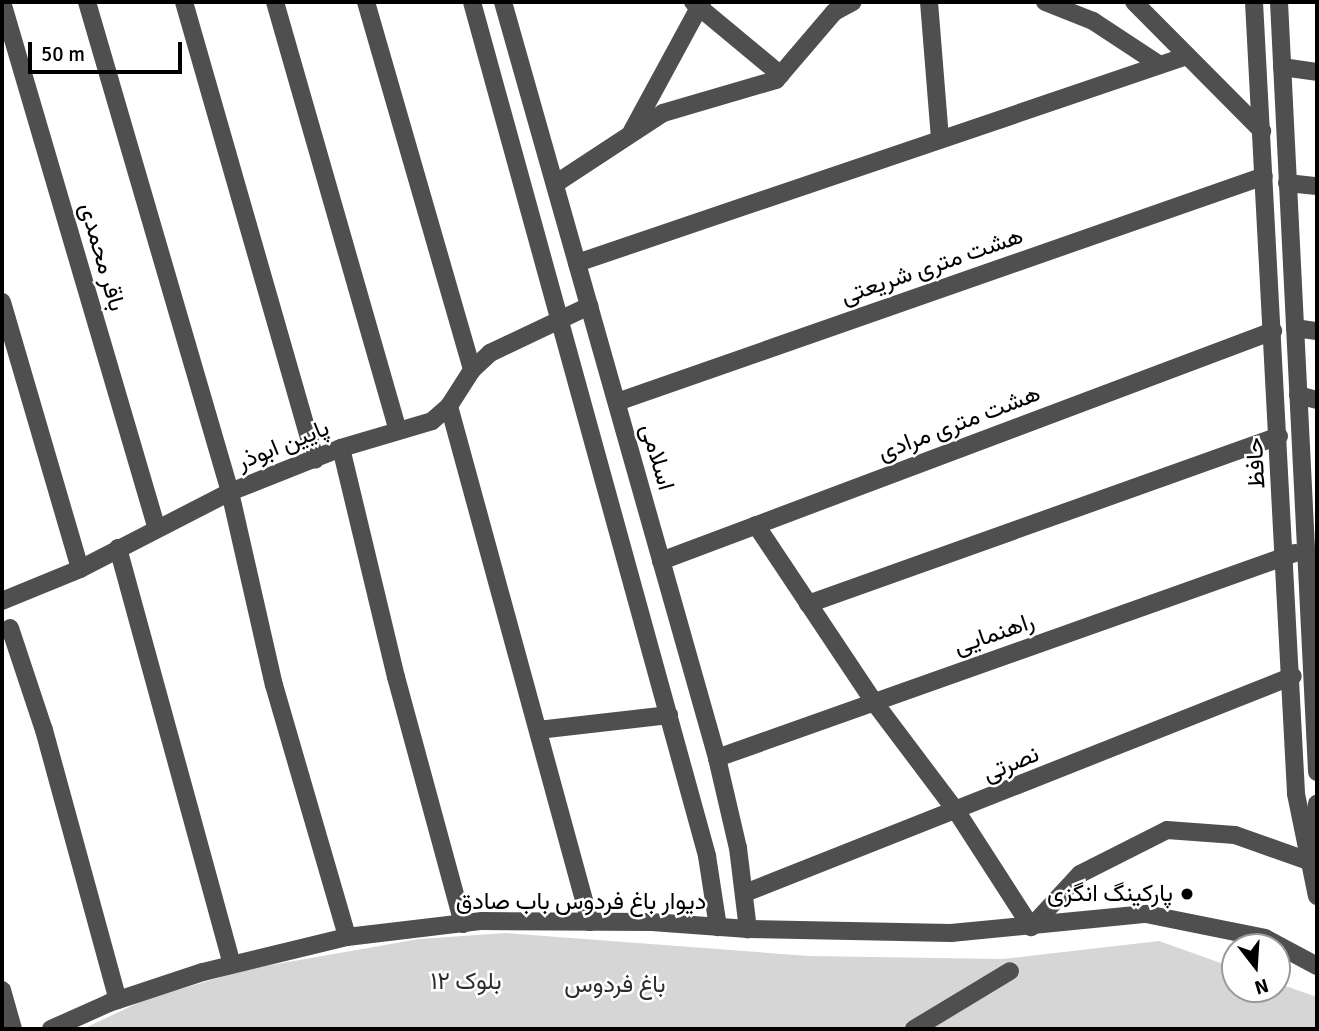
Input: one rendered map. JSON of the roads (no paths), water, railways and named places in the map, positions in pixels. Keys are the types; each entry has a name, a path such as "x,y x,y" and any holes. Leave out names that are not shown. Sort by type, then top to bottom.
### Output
{"street":[{"name":"باقر محمدی","path":"2,2 156,526"},
{"path":"87,2 230,492 274,685 347,937"},
{"path":"184,2 315,460"},
{"path":"275,2 398,430"},
{"path":"366,2 472,370"},
{"path":"472,2 562,316 707,856 719,927"},
{"name":"اسلامی","path":"503,2 717,758 745,893 748,929"},
{"path":"555,184 663,113 747,92 781,75 834,12 853,2"},
{"path":"929,2 940,140"},
{"path":"1045,2 1093,21 1160,65"},
{"path":"1134,2 1262,131"},
{"name":"حافظ","path":"1254,2 1293,677 1296,794 1313,863 1317,895"},
{"name":"حافظ","path":"1279,2 1298,396 1310,562 1317,772"},
{"path":"630,134 698,3 781,75"},
{"path":"577,263 1187,56"},
{"path":"1282,67 1317,72"},
{"name":"هشت متری شریعتی","path":"617,402 1264,176"},
{"path":"1287,183 1317,186"},
{"path":"2,302 80,569"},
{"name":"پایین ابوذر","path":"2,601 80,569 156,526 230,492 341,448 432,421 449,406 472,370 489,353 562,316 589,306"},
{"path":"1295,328 1317,331"},
{"name":"هشت متری مرادی","path":"661,561 1273,331"},
{"path":"1298,396 1317,400"},
{"path":"449,406 590,922"},
{"path":"808,604 1279,436"},
{"path":"341,448 396,677 463,923"},
{"path":"755,525 874,702 957,812 1031,927 1080,874 1167,830 1235,835 1313,863 1317,804"},
{"path":"118,548 232,964"},
{"name":"راهنمایی","path":"717,758 1286,557 1310,562"},
{"path":"10,628 44,730 118,1000"},
{"name":"نصرتی","path":"745,893 957,812 1293,677"},
{"path":"538,730 669,715"},
{"name":"دیوار باغ فردوس باب صادق","path":"51,1029 118,1000 232,964 347,937 463,923 590,922 748,929 951,933 1146,914 1265,939 1317,966"},
{"path":"914,1029 1010,971"},
{"path":"2,990 13,1029"}],"place":[{"name":"پارکینگ انگزی","path":"1187,894"}],"park label":[{"name":"بلوک ۱۲","path":"466,982"},
{"name":"باغ فردوس","path":"615,985"}]}
